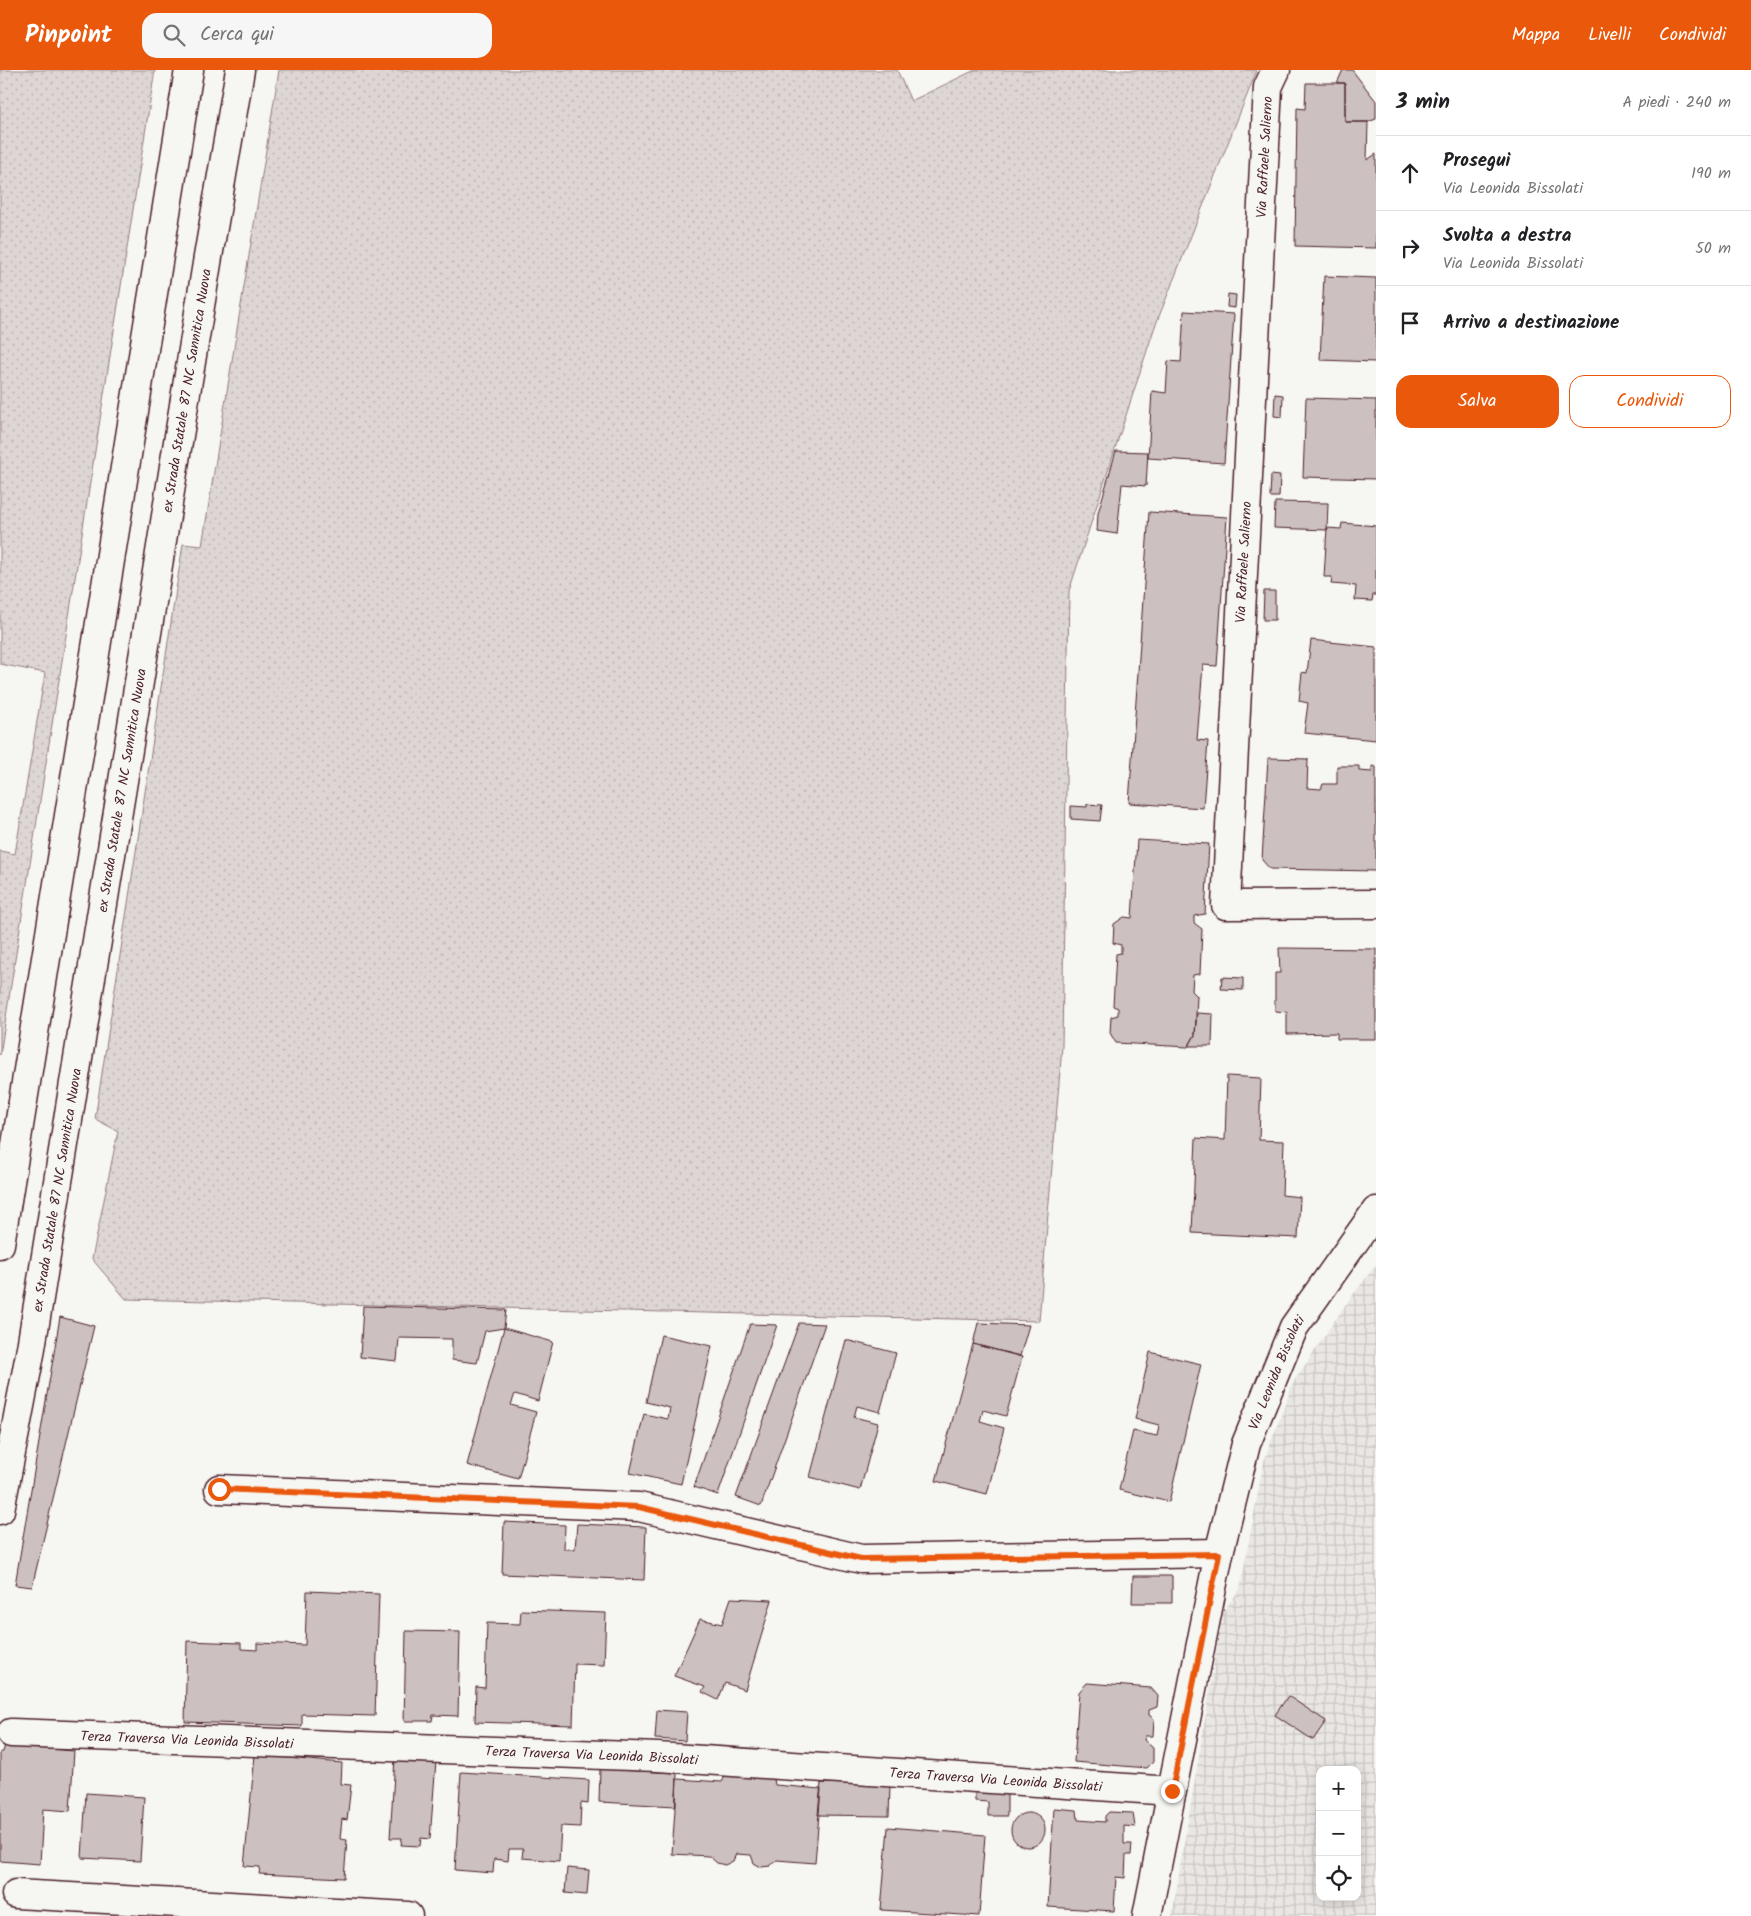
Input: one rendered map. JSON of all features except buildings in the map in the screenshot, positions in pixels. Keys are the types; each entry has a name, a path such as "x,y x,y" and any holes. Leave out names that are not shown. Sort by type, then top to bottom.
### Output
{"main road":[{"path":"0,1244 189,70"},
{"name":"ex Strada Statale 87 NC Sannitica Nuova","path":"0,1510 30,1354 203,286 240,70"},
{"name":"Via Raffaele Salierno","path":"1276,70 1268,87 1267,97 1226,905 1376,904"},
{"name":"Via Leonida Bissolati","path":"1147,1916 1219,1554 1246,1444 1294,1326 1376,1212"},
{"path":"219,1489 639,1507 861,1559 1219,1554"},
{"name":"Terza Traversa Via Leonida Bissolati","path":"11,1733 658,1757 1172,1791"},
{"path":"16,1894 408,1916"}],"shaded area":[{"path":"0,70 155,70 0,1055 0,851 15,854 45,673 0,664"},
{"path":"279,70 897,70 911,101 975,70 1257,70 1154,329 1069,591 1062,1047 1039,1321 126,1299 92,1259 118,1131 95,1119 183,544 202,546"},
{"path":"1376,1265 1376,1916 1172,1916 1223,1612 1240,1589 1264,1461 1293,1383 1346,1304"}],"route":[{"path":"219,1489 639,1507 861,1559 1219,1554 1172,1791"}]}
